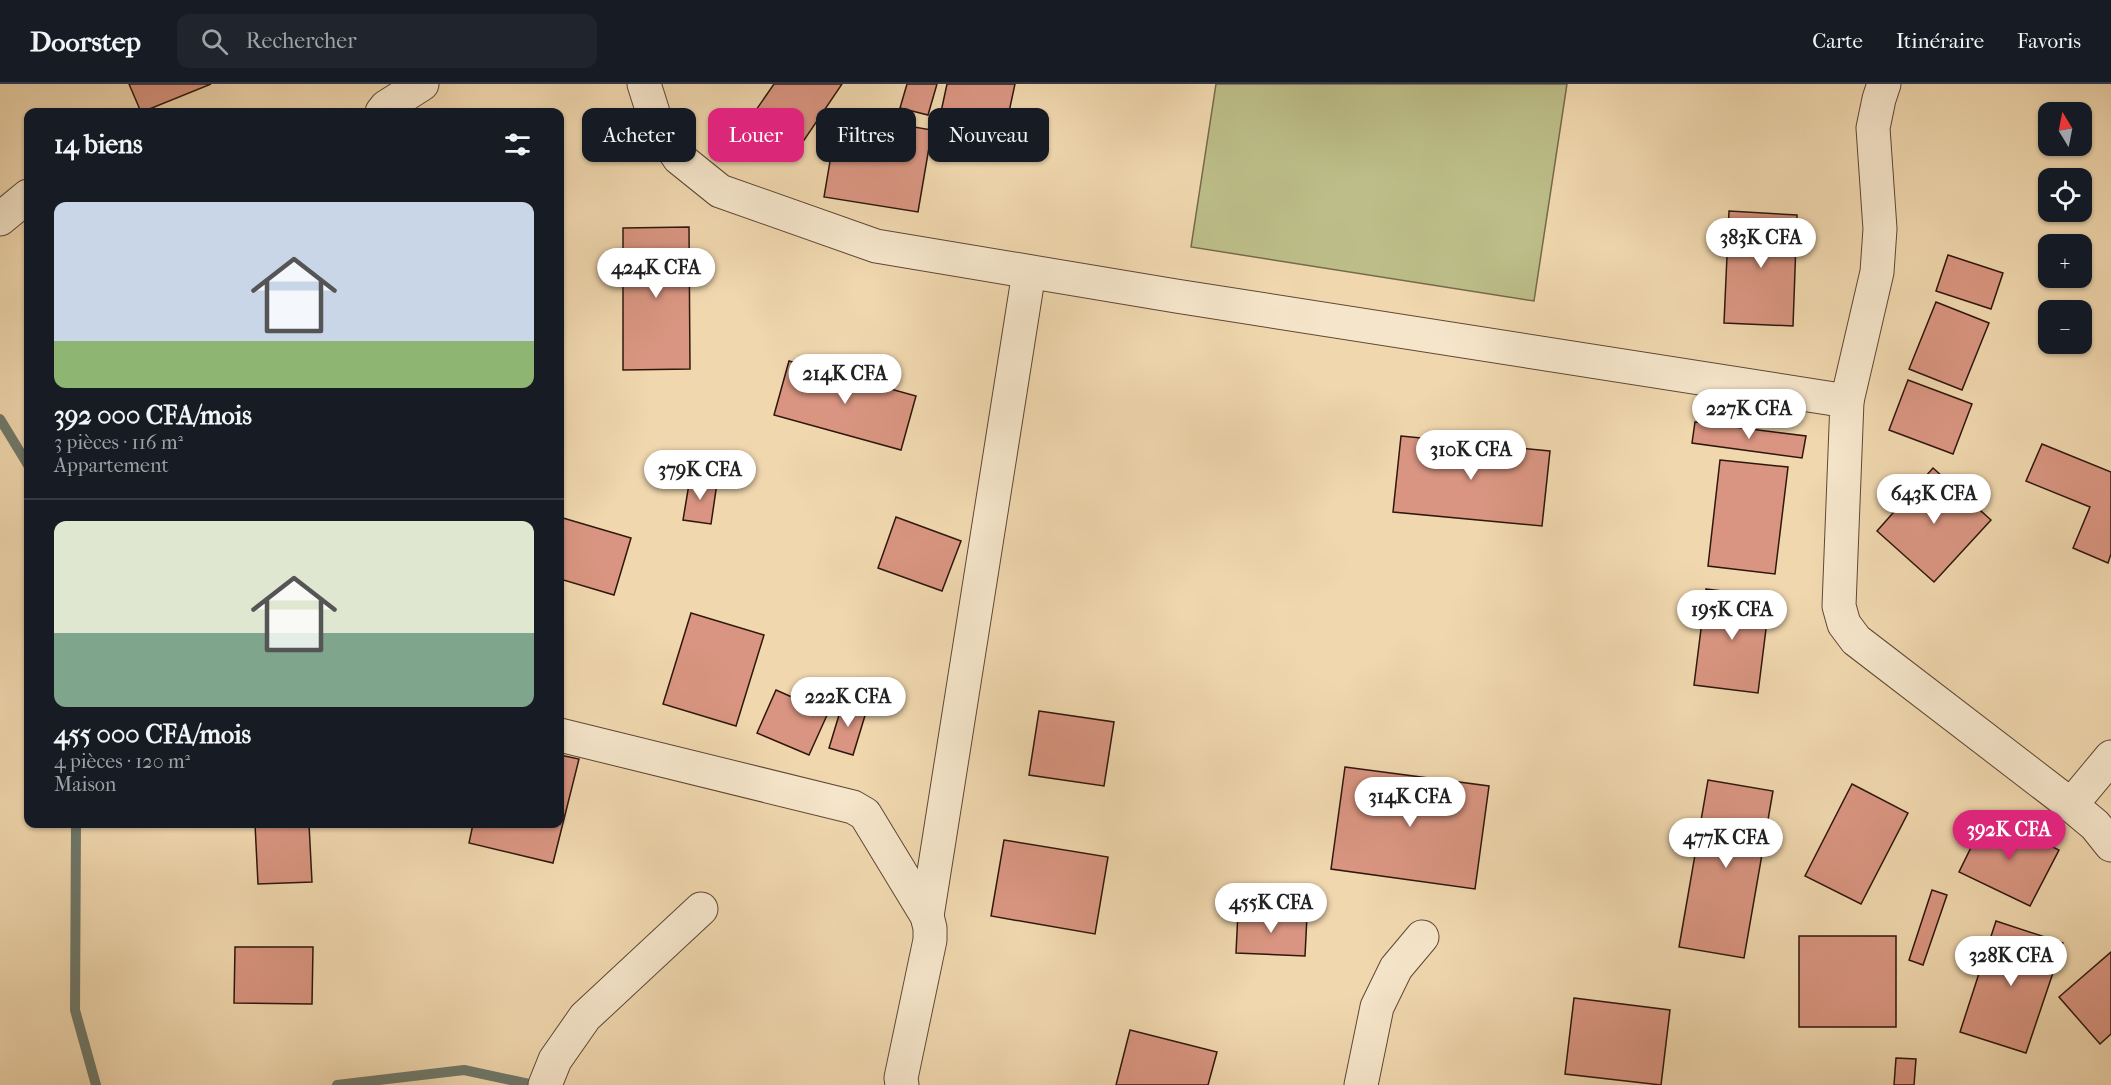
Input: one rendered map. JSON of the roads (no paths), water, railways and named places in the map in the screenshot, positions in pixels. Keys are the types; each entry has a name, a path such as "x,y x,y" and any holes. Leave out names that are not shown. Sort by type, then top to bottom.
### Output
{"street":[{"path":"385,108 422,84"},
{"path":"644,84 657,125 679,158 720,191 876,246 1847,400"},
{"path":"1884,84 1874,128 1880,229 1877,272 1847,400 1839,606 1845,624 1856,640 2071,805 2095,825 2111,844"},
{"path":"0,219 24,199"},
{"path":"927,916 1029,272"},
{"path":"564,736 853,807 865,814 927,916 930,928 930,939 902,1085"},
{"path":"2071,805 2111,757"},
{"path":"545,1085 555,1060 585,1017 701,909"},
{"path":"1361,1085 1377,1007 1396,968 1422,937"}],"waterway":[{"path":"0,419 24,458"},
{"path":"76,828 75,1010 96,1085"},
{"path":"337,1085 464,1070 534,1085"}]}
